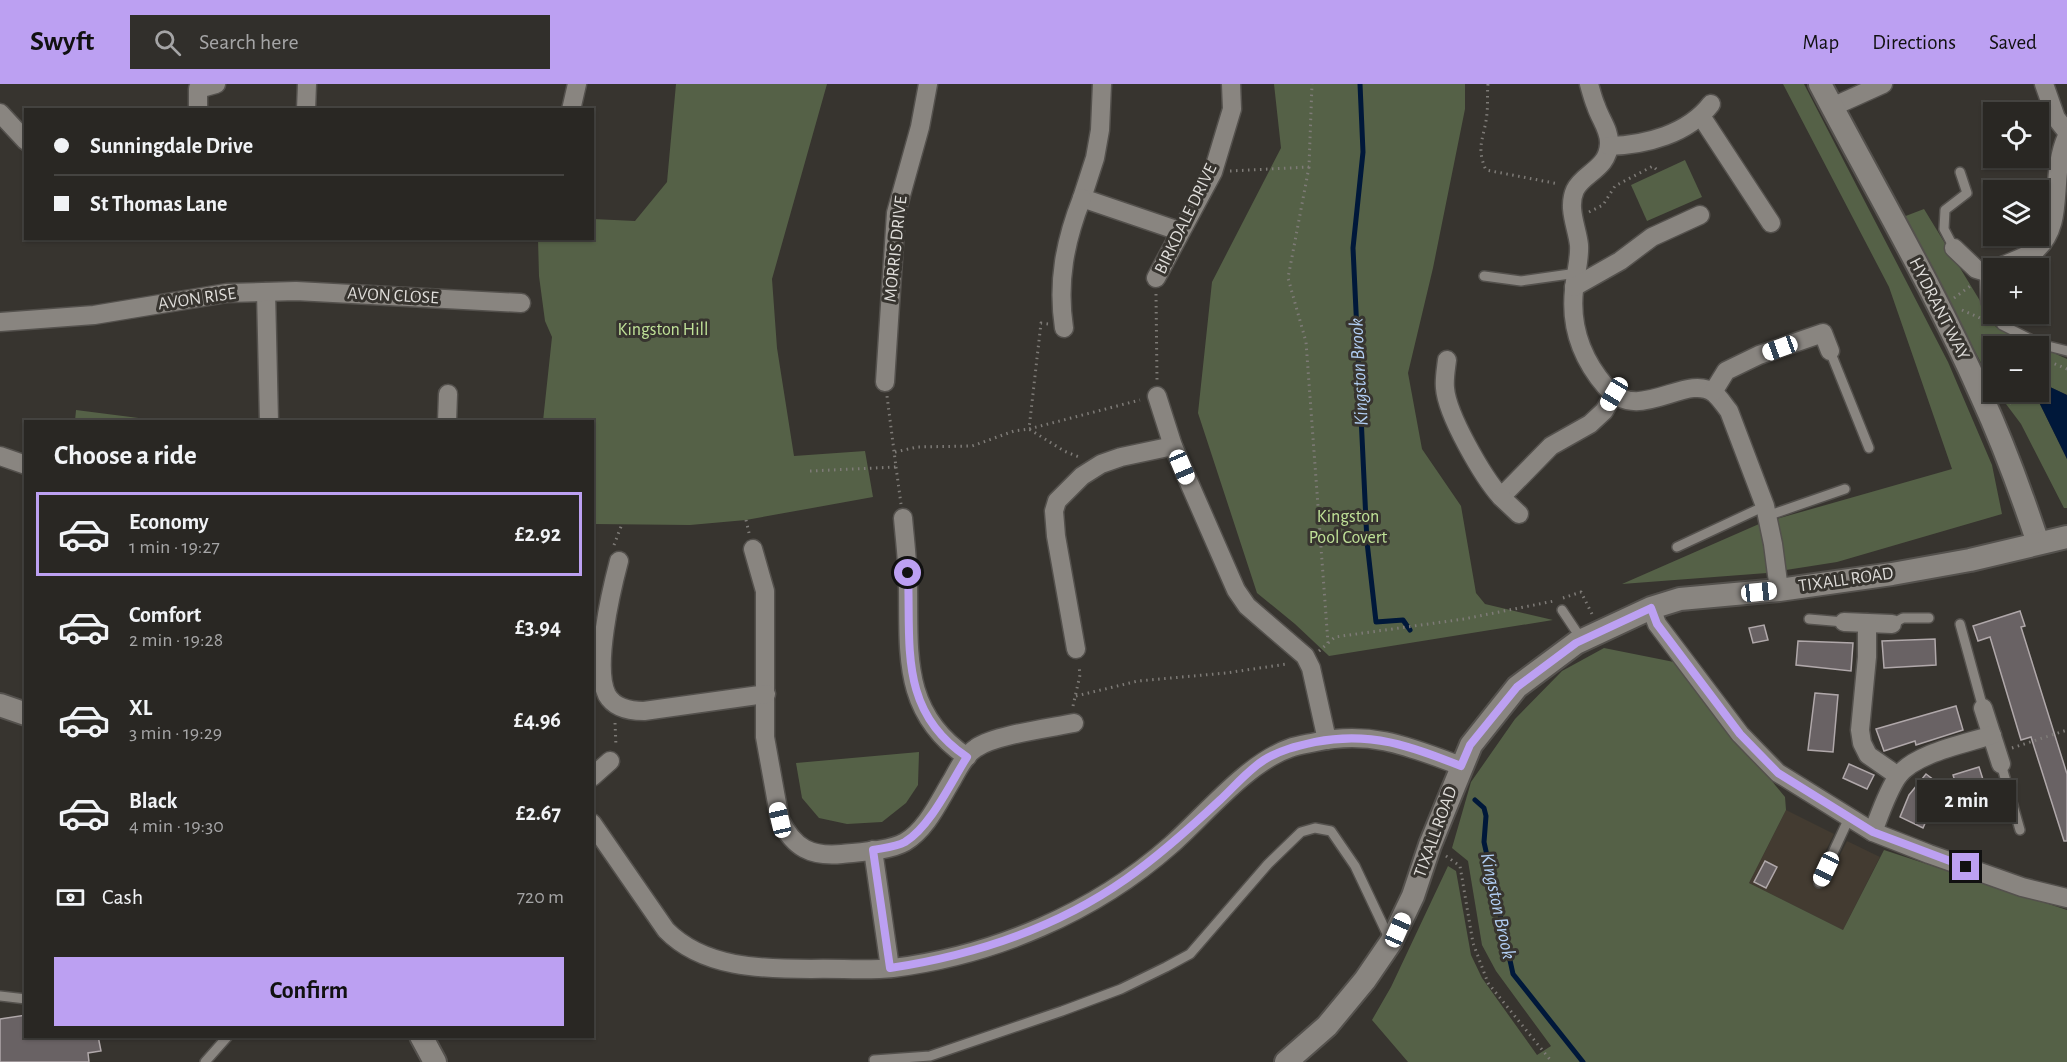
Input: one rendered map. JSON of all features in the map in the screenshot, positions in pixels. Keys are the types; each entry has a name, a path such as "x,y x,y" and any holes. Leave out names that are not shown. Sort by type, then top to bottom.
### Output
{"street":[{"path":"198,108 198,89 216,84"},
{"path":"306,108 307,84"},
{"path":"572,108 578,84"},
{"name":"MORRIS DRIVE","path":"885,382 896,213 920,127 928,84"},
{"path":"1058,327 1066,243 1095,158 1100,130 1102,84"},
{"name":"BIRKDALE DRIVE","path":"1156,278 1179,231 1213,172 1232,109 1231,84"},
{"path":"1589,84 1596,107 1609,135 1610,146 1607,157 1575,189 1572,203 1579,245 1572,311 1575,333 1587,358 1605,386 1614,394 1629,400 1643,401 1691,388 1713,392 1728,411 1766,511 1779,590"},
{"name":"HYDRANT WAY","path":"1820,84 1939,308 1981,394 2017,480 2038,543"},
{"path":"1832,107 1882,84"},
{"path":"2020,258 2036,250 2056,230 2061,207 2059,173 2061,149 2067,134 2056,118 2044,84"},
{"path":"1610,146 1649,142 1706,110 1771,223"},
{"path":"0,113 24,139"},
{"path":"1082,198 1179,231"},
{"path":"1576,280 1620,261 1652,237 1700,215"},
{"path":"1954,248 1976,269 1983,270"},
{"name":"AVON CLOSE","path":"266,292 296,291 521,303"},
{"path":"266,292 269,420"},
{"name":"AVON RISE","path":"0,322 94,315 227,293 266,292"},
{"path":"1713,392 1726,371 1759,355 1822,333 1830,351"},
{"path":"1448,360 1444,386 1448,406 1455,422 1492,487 1519,514"},
{"path":"447,420 448,394"},
{"path":"1501,497 1551,446 1590,424 1604,411 1614,394"},
{"path":"1157,396 1173,446 1236,591 1246,606 1298,648 1308,661 1327,740"},
{"path":"1076,649 1056,537 1053,511 1056,501 1082,476 1101,464 1121,457 1173,446"},
{"path":"0,456 24,464"},
{"path":"903,518 908,588 908,650 914,682 925,713 938,733 953,748 967,757"},
{"name":"TIXALL ROAD","path":"1286,1062 1301,1051 1335,1017 1365,980 1391,942 1413,896 1430,845 1470,745 1517,687 1591,635 1651,608 1680,599 1779,590 1892,574 1970,560 2067,537"},
{"path":"753,549 765,591 765,737 780,820 786,832 801,848 814,853 831,855 873,850 904,842 919,830 933,812 975,748 988,741 1074,723"},
{"path":"619,561 609,603 602,670 608,697 614,703 628,711 644,711 766,694"},
{"path":"1651,608 1657,624 1740,734 1778,773 1873,832 2022,887 2067,898"},
{"path":"1844,622 1892,624"},
{"path":"1867,623 1867,657 1860,730 1862,743 1868,755 1898,776"},
{"path":"0,705 24,713"},
{"path":"1873,832 1898,776 1908,767 1922,758 1997,751 1983,708"},
{"path":"594,826 666,930 690,950 707,957 750,966 793,969 890,968 929,962 977,950 1050,924 1091,902 1128,878 1169,846 1262,761 1293,747 1327,740 1366,737 1408,745 1461,766"},
{"path":"594,775 610,761"},
{"path":"873,850 890,968"},
{"path":"422,1038 435,1062"}],"lane":[{"path":"1954,248 1944,230 1946,210 1967,193 1960,172"},
{"path":"1484,276 1521,281 1576,280"},
{"path":"2001,324 2040,344 2067,351"},
{"path":"1830,351 1869,448"},
{"path":"1677,547 1766,511 1845,489"},
{"path":"1562,610 1591,635"},
{"path":"1892,624 1903,618 1929,618"},
{"path":"1809,619 1844,622"},
{"path":"1960,624 1983,708"},
{"path":"1997,751 2020,830"},
{"path":"1819,883 1849,818"},
{"path":"874,1060 930,1056 1121,989 1166,967 1190,954 1268,864 1301,832 1315,828 1331,831 1355,866 1391,942"},
{"path":"0,996 24,999"},
{"path":"205,1062 226,1038"}],"path":[{"path":"1312,84 1309,167 1288,278 1306,342 1328,643"},
{"path":"1488,84 1487,115 1480,144 1481,159 1486,170 1555,182 1575,189"},
{"path":"1573,216 1595,210 1603,205 1616,186 1653,166 1659,172"},
{"path":"1213,172 1309,167"},
{"name":"BIRKDALE DRIVE","path":"1156,278 1157,396"},
{"path":"1939,308 1983,278"},
{"path":"1939,308 1962,310 1980,318 1987,326"},
{"path":"1029,429 1041,323 1058,327"},
{"path":"2049,362 2067,369"},
{"path":"885,382 903,518"},
{"path":"895,452 917,447 972,446 1014,432 1157,396"},
{"path":"1029,429 1064,451 1101,464"},
{"path":"810,471 896,467"},
{"path":"1076,696 1138,681 1226,674 1308,661 1335,637 1417,626 1544,604 1581,592 1591,635"},
{"path":"1074,723 1072,704 1080,675 1076,649"},
{"path":"610,761 616,753 614,703"},
{"path":"1997,751 2067,730"},
{"path":"1430,845 1460,866 1473,943 1488,983 1552,1062"}],"shaded area":[{"path":"1786,810 1834,834 1825,852 1838,859 1847,841 1880,857 1843,930 1749,883"}],"green space":[{"name":"Kingston Hill","path":"676,84 827,84 772,279 777,348 794,456 865,451 873,497 746,520 690,525 594,524 594,420 543,420 552,337 545,321 539,276 538,240 594,240 594,219 635,221 667,182"},
{"name":"Kingston Pool Covert","path":"1274,84 1465,84 1465,109 1433,268 1408,373 1422,449 1461,506 1476,593 1485,604 1553,620 1329,656 1257,593 1198,413 1212,282 1281,148"},
{"path":"1783,84 1804,84 1948,362 1992,465 2002,514 1837,562 1767,573 1622,584 1759,524 1952,469 1889,287"},
{"path":"1685,160 1702,197 1647,221 1631,185"},
{"path":"1924,209 1983,306 1983,324 1994,324 2016,336 1983,336 1983,366 1903,217"},
{"path":"2049,351 2067,359 2067,395 2050,387"},
{"path":"2004,402 2039,402 2067,459 2067,508 2064,508 2021,424"},
{"path":"76,410 154,420 75,420"},
{"path":"1604,648 1674,662 1785,797 1786,810 1749,883 1843,930 1884,850 2067,910 2067,1062 1408,1062 1372,1020 1391,987 1448,866 1456,871 1471,955 1482,978 1537,1055 1551,1046 1496,971 1482,945 1468,861 1452,848 1471,782 1515,719 1562,671"},
{"path":"919,752 918,785 906,803 882,822 847,824 819,818 802,798 796,763"}],"water":[{"path":"2049,388 2067,395 2067,459 2039,402 2049,402"}],"building":[{"path":"2020,611 2025,626 2021,627 2067,774 2067,841 2064,841 2031,737 2021,740 1990,637 1978,641 1973,626"},
{"path":"1764,625 1768,640 1753,643 1749,628"},
{"path":"1935,639 1936,665 1884,668 1882,641"},
{"path":"1798,641 1853,643 1851,671 1796,665"},
{"path":"1815,693 1838,695 1833,752 1808,750"},
{"path":"1956,706 1963,730 1916,745 1915,741 1884,751 1876,729"},
{"path":"1849,764 1874,775 1867,789 1843,778"},
{"path":"1979,767 1987,792 1961,800 1953,775"},
{"path":"1926,774 1946,789 1933,805 1923,828 1900,817 1909,795"},
{"path":"1765,861 1777,867 1766,888 1754,882"},
{"path":"24,1015 24,1038 98,1038 101,1051 88,1053 89,1062 0,1062 0,1019"}],"waterway":[{"name":"Kingston Brook","path":"1360,84 1363,152 1353,248 1367,542 1376,622 1403,620 1410,630"},
{"name":"Kingston Brook","path":"1475,800 1484,808 1486,816 1484,842 1513,974 1583,1062"}],"route":[{"path":"908,573 908,650 917,693 925,713 938,733 953,748 967,757 933,812 919,830 904,842 873,850 890,968 929,962 1017,937 1050,924 1091,902 1128,878 1169,846 1262,761 1293,747 1347,737 1366,737 1408,745 1461,766 1470,745 1517,687 1576,643 1651,608 1657,624 1740,734 1778,773 1873,832 1966,867"}]}
